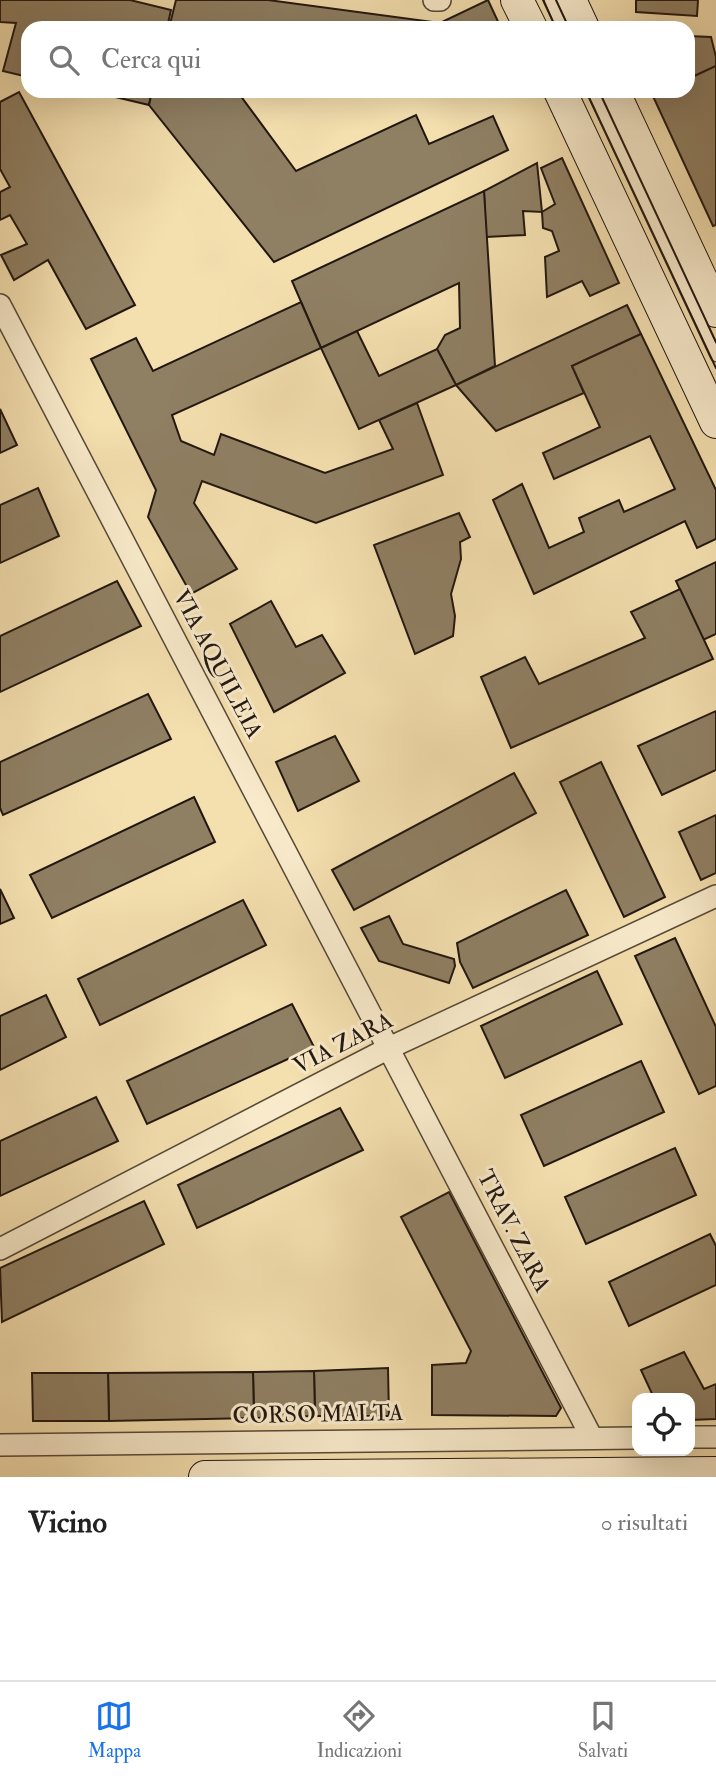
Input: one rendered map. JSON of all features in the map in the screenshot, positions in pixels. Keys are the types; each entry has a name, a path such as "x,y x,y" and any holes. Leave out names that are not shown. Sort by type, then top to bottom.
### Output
{"main road":[{"path":"517,0 528,21"},
{"path":"570,0 580,21"},
{"path":"563,98 716,422"},
{"path":"616,98 716,311"},
{"path":"205,1477 716,1473"}],"street":[{"name":"VIA AQUILEIA","path":"0,305 389,1048"},
{"name":"VIA ZARA","path":"0,1249 389,1048 716,896"},
{"name":"TRAV. ZARA","path":"389,1048 592,1438"},
{"name":"CORSO MALTA","path":"0,1445 632,1437"},
{"path":"695,1437 716,1437"}],"lane":[{"path":"550,0 559,21"},
{"path":"595,98 716,356"}],"building":[{"path":"0,0 130,0 171,10 169,21 21,21 21,75 3,71 16,23 0,22"},
{"path":"176,0 268,0 425,21 171,21"},
{"path":"488,0 498,21 444,21"},
{"path":"636,0 698,0 697,16 636,12"},
{"path":"695,36 711,37 716,66 695,76"},
{"path":"716,66 716,225 713,226 654,98 695,98 695,76"},
{"path":"19,92 135,305 86,329 48,260 14,280 1,255 27,244 10,215 0,220 0,192 10,187 0,169 0,102"},
{"path":"120,98 150,98 149,105"},
{"path":"150,98 242,98 296,171 416,115 429,144 493,116 508,150 274,262 149,105"},
{"path":"562,158 619,283 590,296 582,281 547,297 545,257 559,251 552,231 543,228 542,212 555,204 541,168"},
{"path":"537,163 542,212 523,211 525,235 486,237 484,191"},
{"path":"484,191 495,366 456,385 437,349 445,335 460,328 459,283 321,348 292,281"},
{"path":"301,302 321,348 172,415 181,441 214,455 221,434 325,473 393,449 379,420 417,403 443,475 316,523 202,481 194,503 237,569 191,594 148,517 156,490 91,359 136,338 153,371"},
{"path":"627,305 641,334 572,366 584,393 496,431 456,385"},
{"path":"357,331 379,376 437,349 456,385 359,429 321,348"},
{"path":"641,334 716,490 716,539 697,548 685,521 534,594 493,500 522,484 549,548 584,532 579,518 619,500 624,512 675,489 650,436 554,479 543,453 600,427 572,366"},
{"path":"0,409 17,445 0,453"},
{"path":"38,488 59,536 0,563 0,505"},
{"path":"459,513 470,537 460,542 461,559 451,594 455,616 453,636 415,654 374,545"},
{"path":"716,562 716,634 703,640 676,581"},
{"path":"117,581 141,626 0,692 0,636"},
{"path":"680,589 713,659 511,748 481,677 525,657 539,684 645,638 631,612"},
{"path":"271,601 296,647 322,635 345,673 274,712 230,624"},
{"path":"148,694 171,739 3,815 0,808 0,762"},
{"path":"716,711 716,770 662,795 638,746"},
{"path":"335,736 359,781 298,811 276,762"},
{"path":"601,762 665,897 624,917 560,782"},
{"path":"514,773 536,813 354,910 332,870"},
{"path":"194,797 215,842 52,918 30,875"},
{"path":"716,815 716,873 701,880 679,832"},
{"path":"0,889 14,918 0,924"},
{"path":"566,890 588,935 473,988 460,962 457,943"},
{"path":"243,900 266,945 100,1025 78,979"},
{"path":"389,916 403,944 454,959 455,966 449,983 379,961 361,928"},
{"path":"675,938 716,1027 716,1086 699,1094 635,956"},
{"path":"597,971 622,1024 505,1078 481,1026"},
{"path":"46,995 66,1037 0,1070 0,1016"},
{"path":"292,1004 314,1047 147,1124 127,1081"},
{"path":"641,1061 664,1112 544,1166 521,1115"},
{"path":"96,1097 118,1141 0,1196 0,1141"},
{"path":"340,1108 363,1150 197,1228 178,1185"},
{"path":"675,1148 696,1195 586,1244 565,1197"},
{"path":"449,1192 561,1408 556,1416 432,1415 432,1365 466,1363 471,1351 401,1217"},
{"path":"144,1201 164,1244 2,1322 0,1268"},
{"path":"710,1234 716,1246 716,1285 629,1326 609,1282"},
{"path":"684,1352 704,1389 716,1384 716,1419 695,1420 695,1393 652,1393 641,1370"},
{"path":"388,1368 389,1416 315,1416 314,1371"},
{"path":"314,1371 315,1416 254,1418 253,1372"},
{"path":"253,1372 254,1418 109,1421 108,1373"},
{"path":"32,1373 108,1373 109,1421 33,1421"}],"tram line":[{"path":"543,0 553,21"},
{"path":"556,0 566,21"},
{"path":"589,98 716,368"},
{"path":"602,98 716,342"}]}
